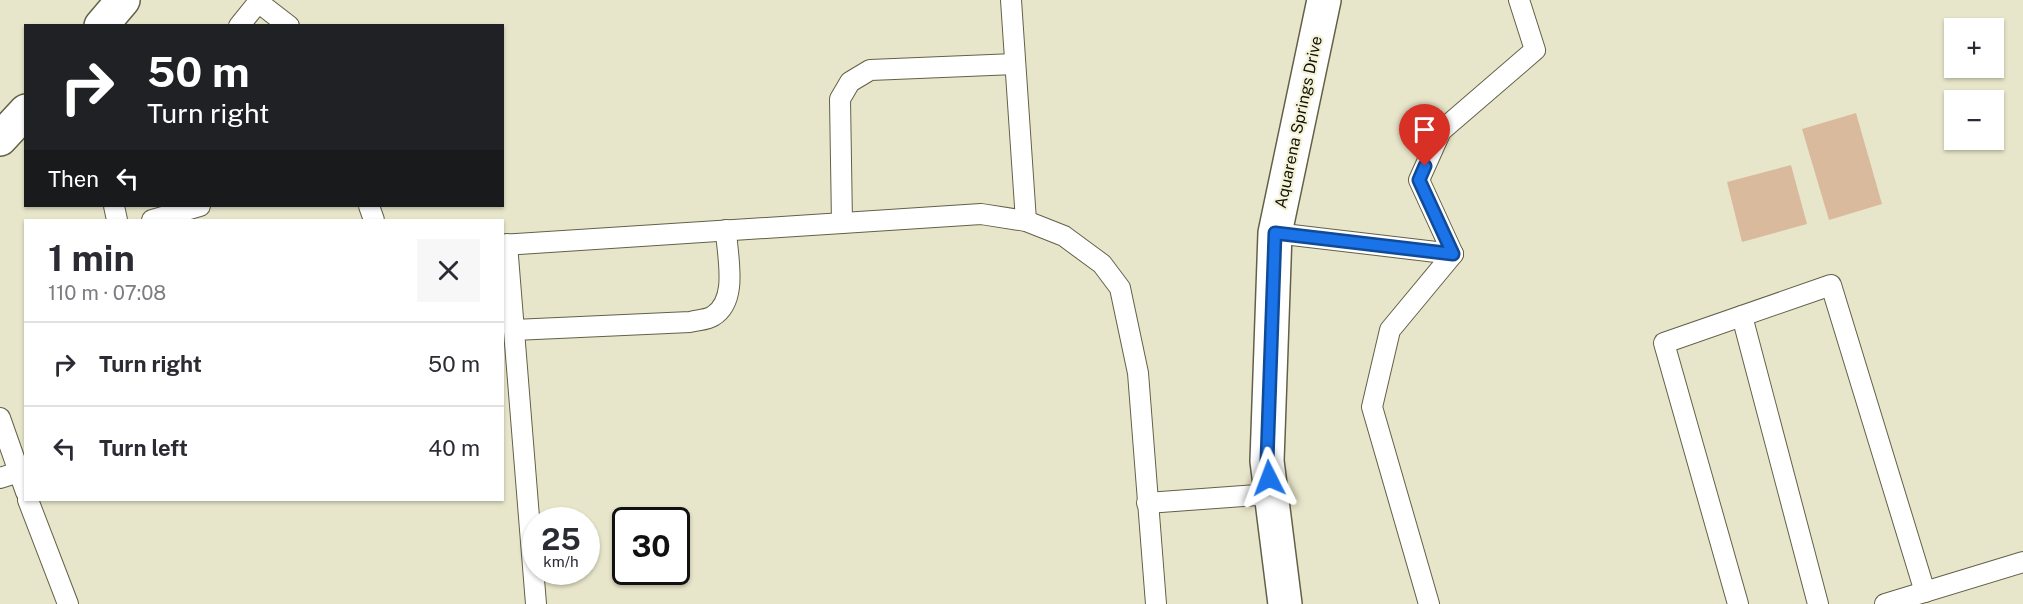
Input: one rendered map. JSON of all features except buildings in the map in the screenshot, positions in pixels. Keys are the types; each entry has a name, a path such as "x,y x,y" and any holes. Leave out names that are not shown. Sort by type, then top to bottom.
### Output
{"street":[{"path":"103,24 123,0"},
{"name":"Aquarena Springs Drive","path":"1285,604 1267,461 1275,233 1324,0"},
{"path":"0,139 24,113"}],"lane":[{"path":"1011,0 1026,221"},
{"path":"1453,254 1419,180 1441,130 1535,50 1519,0"},
{"path":"241,24 259,1 288,24"},
{"path":"842,223 840,99 850,82 870,70 1015,64"},
{"path":"155,219 197,207"},
{"path":"536,604 505,244 981,214 1026,221 1064,236 1102,264 1120,288 1138,373 1156,604"},
{"path":"514,330 690,322 712,318 721,309 729,294 726,230"},
{"path":"1275,233 1453,254"},
{"path":"1430,604 1372,407 1390,330 1453,254"},
{"path":"1738,604 1664,343 1831,285 1925,592"},
{"path":"1742,316 1818,604"},
{"path":"0,418 9,475 24,490"},
{"path":"1147,503 1271,494"},
{"path":"28,501 68,604"},
{"path":"1885,604 2023,562"}],"shaded area":[{"path":"1856,113 1882,204 1829,220 1802,129"},
{"path":"1791,165 1807,224 1742,242 1727,182"}],"route":[{"path":"1269,478 1267,461 1275,233 1453,254 1419,180 1425,166"}]}
